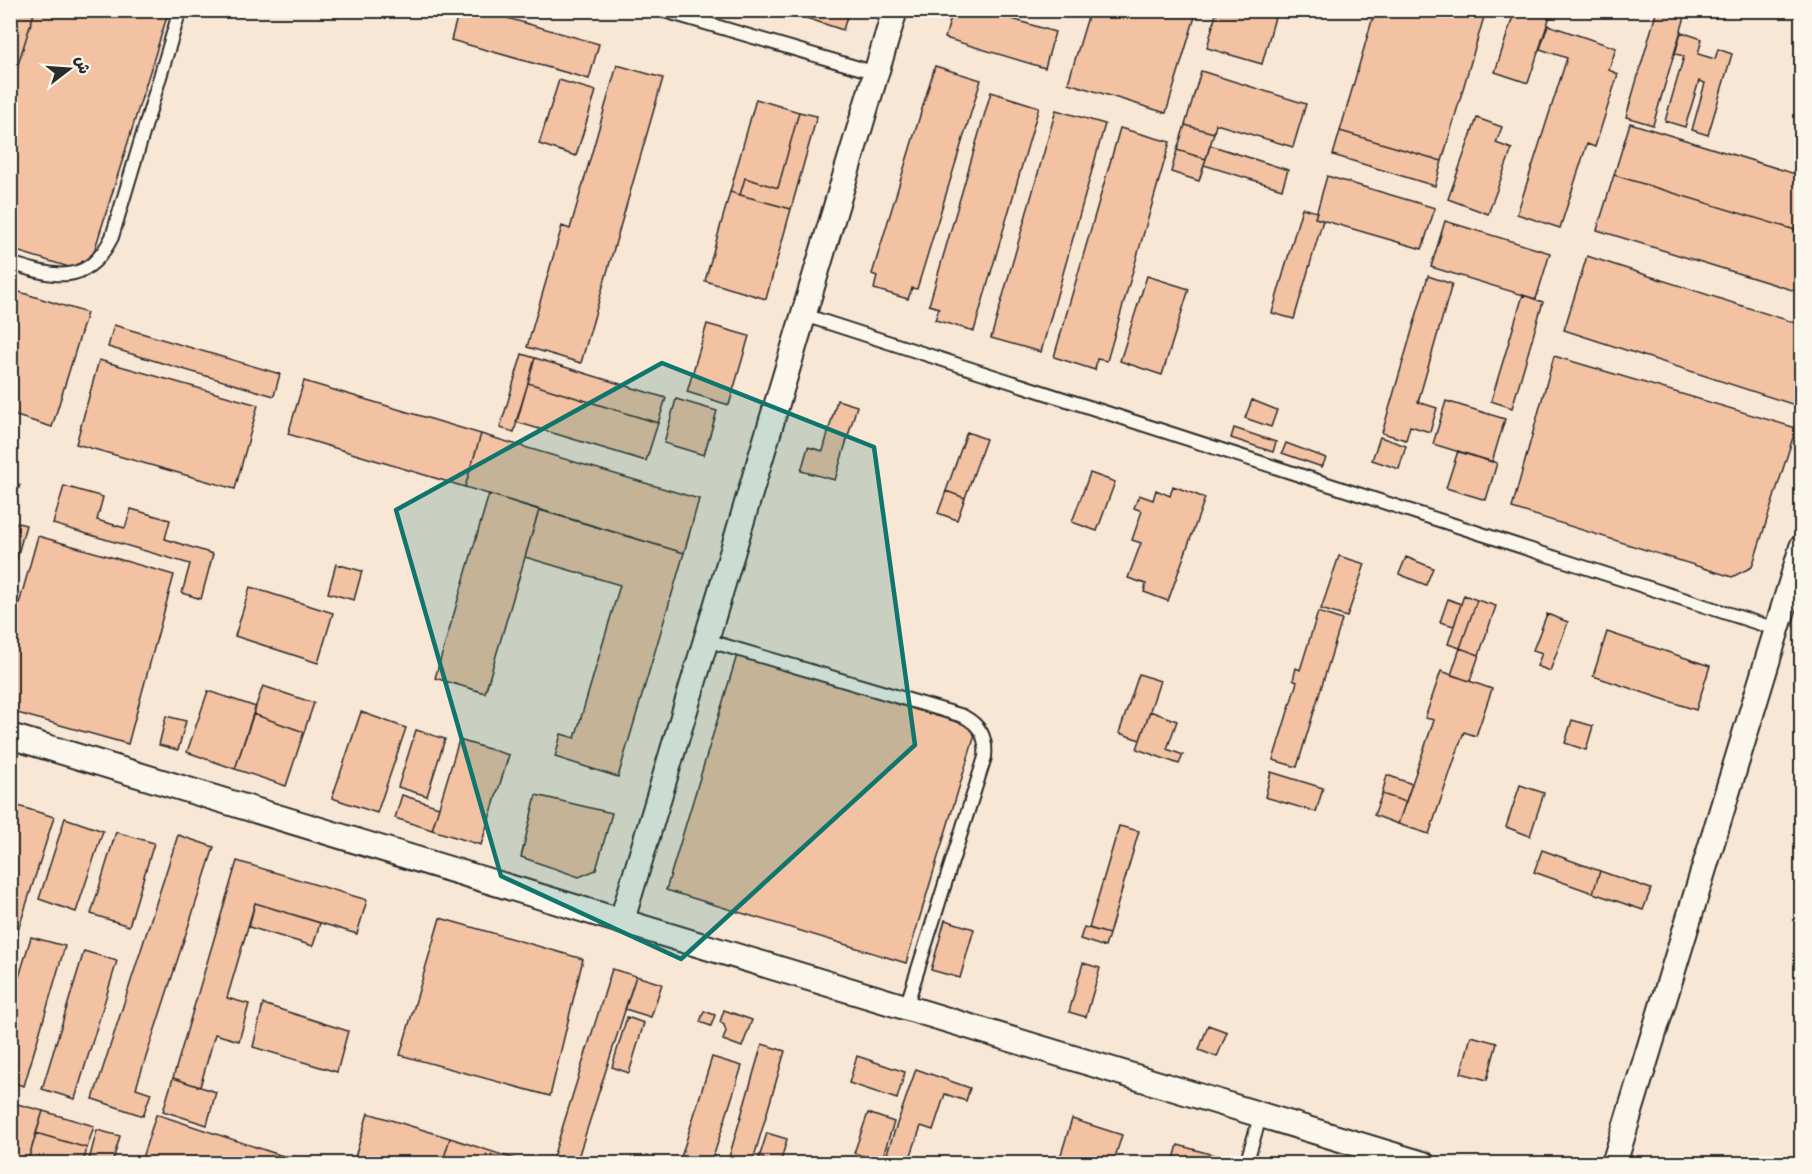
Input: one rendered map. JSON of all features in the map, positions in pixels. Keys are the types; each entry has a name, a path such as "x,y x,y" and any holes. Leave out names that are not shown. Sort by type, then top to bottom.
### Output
{"street":[{"path":"622,920 895,10"},
{"path":"1614,1164 1802,547"},
{"path":"10,736 1261,1114 1391,1159 1423,1164"}],"lane":[{"path":"10,263 44,273 61,275 78,272 93,264 105,252 112,237 180,10"},
{"path":"661,10 876,73"},
{"path":"804,315 1776,629"},
{"path":"706,640 963,716 979,728 984,737 985,757 906,1007"},
{"path":"1246,1164 1261,1114"}],"highlighted area":[{"path":"662,363 874,447 915,745 681,959 501,876 396,510"}],"shaded area":[{"path":"11,11 1801,11 1801,1163 11,1163"}],"building":[{"path":"10,10 35,10 10,90"},
{"path":"35,10 169,10 93,255 72,268 10,249 10,90"},
{"path":"459,10 479,10 599,44 589,79 451,40"},
{"path":"782,10 849,10 843,30"},
{"path":"953,10 982,10 1055,32 1045,68 945,38"},
{"path":"1090,10 1197,10 1166,113 1068,83"},
{"path":"1217,10 1277,10 1262,64 1207,48"},
{"path":"1375,10 1486,10 1442,161 1340,131"},
{"path":"1515,10 1552,10 1528,83 1495,72"},
{"path":"1657,10 1687,10 1653,125 1626,117"},
{"path":"1548,25 1616,48 1609,70 1618,74 1595,147 1587,144 1560,228 1517,214 1567,58 1540,49"},
{"path":"1681,32 1702,39 1698,54 1715,59 1718,49 1732,54 1708,135 1692,130 1705,83 1699,81 1685,127 1665,121 1684,56 1675,54"},
{"path":"617,65 663,78 581,363 527,347 562,226 570,229"},
{"path":"935,66 981,80 917,289 912,288 908,299 874,289 877,276 872,274"},
{"path":"1201,71 1306,104 1293,147 1216,124 1214,133 1185,125"},
{"path":"559,80 596,91 576,156 539,144"},
{"path":"991,92 1039,107 974,331 935,320 939,308 929,305"},
{"path":"756,99 799,112 778,188 745,178 740,195 730,192"},
{"path":"1056,110 1105,124 1041,352 991,338"},
{"path":"799,112 817,116 791,209 740,195 745,178 778,188"},
{"path":"1477,118 1502,127 1496,143 1512,149 1488,214 1448,199"},
{"path":"1630,123 1802,176 1802,232 1614,175"},
{"path":"1185,125 1214,133 1206,159 1177,150"},
{"path":"1120,128 1170,142 1107,361 1097,359 1095,370 1054,357"},
{"path":"1340,131 1442,161 1435,186 1333,155"},
{"path":"1210,145 1288,170 1282,189 1204,165"},
{"path":"1177,150 1206,159 1199,181 1171,172"},
{"path":"1614,175 1802,232 1802,293 1597,230"},
{"path":"1327,176 1435,208 1422,249 1315,218"},
{"path":"730,192 791,209 766,299 705,281"},
{"path":"1302,208 1317,212 1315,218 1323,220 1294,319 1272,313"},
{"path":"1445,221 1550,253 1536,299 1431,267"},
{"path":"1587,256 1802,325 1801,407 1564,330"},
{"path":"1147,276 1189,289 1162,375 1120,361"},
{"path":"1428,276 1452,284 1418,402 1437,408 1430,432 1410,426 1406,440 1382,433"},
{"path":"10,289 87,313 52,427 10,414"},
{"path":"1523,295 1543,302 1512,408 1491,401"},
{"path":"707,324 749,336 729,405 687,392"},
{"path":"114,325 280,374 274,396 108,347"},
{"path":"522,354 535,358 514,432 500,428"},
{"path":"1554,356 1796,428 1752,567 1732,577 1512,508"},
{"path":"535,358 666,398 658,423 528,383"},
{"path":"99,360 258,405 235,489 76,444"},
{"path":"304,381 481,434 465,487 288,434"},
{"path":"528,383 658,423 646,461 516,422"},
{"path":"676,399 717,411 704,455 664,443"},
{"path":"837,400 857,406 835,480 801,471 808,447 823,451"},
{"path":"1252,400 1277,410 1271,427 1245,418"},
{"path":"1446,401 1505,419 1492,462 1433,444"},
{"path":"1234,428 1276,442 1273,452 1231,438"},
{"path":"967,432 986,439 965,498 946,491"},
{"path":"481,434 699,499 684,553 465,487"},
{"path":"1380,437 1406,446 1399,469 1372,460"},
{"path":"1286,443 1326,458 1322,467 1282,453"},
{"path":"1458,451 1497,463 1486,500 1446,488"},
{"path":"1090,473 1115,482 1097,531 1072,522"},
{"path":"10,482 20,485 10,514"},
{"path":"64,486 103,497 97,520 125,528 131,509 170,520 165,539 213,554 201,599 182,593 190,564 53,524"},
{"path":"1173,486 1205,498 1168,601 1144,592 1146,584 1128,578 1141,543 1132,540 1142,511 1134,508 1139,495 1153,500 1156,490 1170,496"},
{"path":"946,491 965,498 957,520 938,513"},
{"path":"489,494 539,510 485,693 435,678"},
{"path":"539,510 684,553 618,777 555,757 561,734 575,738 620,585 525,557"},
{"path":"10,521 26,525 10,583"},
{"path":"38,536 174,575 128,744 10,711 10,636"},
{"path":"1339,556 1365,564 1347,617 1321,609"},
{"path":"1406,557 1433,568 1426,585 1399,574"},
{"path":"336,564 362,571 354,600 328,593"},
{"path":"250,587 333,613 318,663 235,636"},
{"path":"1464,595 1477,600 1460,648 1448,644"},
{"path":"1448,599 1461,604 1454,626 1440,622"},
{"path":"1477,600 1496,606 1479,655 1460,648"},
{"path":"1318,612 1342,620 1297,767 1273,760 1297,682 1293,680 1296,668 1300,670"},
{"path":"1547,614 1568,622 1550,671 1537,666 1542,653 1533,650"},
{"path":"1607,632 1710,666 1696,710 1593,676"},
{"path":"1460,648 1479,655 1470,681 1451,675"},
{"path":"737,655 977,728 906,963 666,890"},
{"path":"1441,671 1492,689 1476,736 1464,732 1429,834 1398,824 1434,720 1425,718"},
{"path":"1139,674 1160,681 1140,740 1119,733"},
{"path":"263,686 314,703 304,732 253,714"},
{"path":"208,691 256,707 235,769 187,752"},
{"path":"1150,711 1177,721 1167,749 1183,755 1179,764 1137,749"},
{"path":"361,712 406,728 377,813 332,798"},
{"path":"253,714 304,732 286,786 235,769"},
{"path":"166,716 186,721 178,750 159,745"},
{"path":"1572,720 1593,726 1586,750 1565,743"},
{"path":"416,730 445,739 427,796 398,787"},
{"path":"459,740 509,755 481,845 432,830"},
{"path":"1271,772 1323,788 1316,812 1265,797"},
{"path":"1387,775 1412,784 1406,802 1382,794"},
{"path":"1520,785 1544,793 1530,836 1506,827"},
{"path":"1382,794 1406,802 1398,824 1374,815"},
{"path":"402,795 439,807 432,830 395,818"},
{"path":"536,795 612,813 596,870 579,877 521,857"},
{"path":"18,806 54,817 10,956 10,829"},
{"path":"65,818 103,831 76,912 39,899"},
{"path":"1119,826 1139,831 1109,934 1089,928"},
{"path":"116,832 154,843 129,926 91,914"},
{"path":"178,835 214,847 136,1088 151,1093 143,1116 93,1099"},
{"path":"1542,850 1600,871 1593,893 1534,872"},
{"path":"237,861 367,900 357,934 255,903 227,998 249,1004 239,1041 215,1034 200,1087 173,1078"},
{"path":"1600,871 1651,889 1643,910 1593,893"},
{"path":"255,903 320,923 313,946 249,927"},
{"path":"440,918 583,959 550,1096 400,1055"},
{"path":"945,920 974,929 960,978 931,970"},
{"path":"1084,927 1109,934 1105,947 1080,939"},
{"path":"31,937 65,946 24,1086 10,1082 10,1007"},
{"path":"84,951 117,961 75,1099 42,1089"},
{"path":"1083,963 1100,968 1086,1017 1069,1012"},
{"path":"612,969 636,976 576,1164 551,1164"},
{"path":"636,976 662,984 651,1017 625,1009"},
{"path":"263,1004 348,1031 337,1072 253,1047"},
{"path":"724,1010 752,1020 742,1047 723,1040 726,1031 720,1022"},
{"path":"704,1011 715,1015 711,1026 700,1022"},
{"path":"627,1017 644,1023 629,1073 612,1067"},
{"path":"1208,1025 1227,1032 1217,1057 1199,1050"},
{"path":"1471,1036 1497,1043 1487,1080 1461,1073"},
{"path":"762,1044 785,1051 752,1164 727,1164"},
{"path":"857,1056 905,1072 897,1099 849,1083"},
{"path":"712,1057 742,1066 711,1164 679,1164"},
{"path":"916,1069 970,1088 966,1101 945,1094 933,1130 921,1126 909,1161 887,1153"},
{"path":"173,1078 216,1092 207,1125 163,1111"},
{"path":"10,1102 43,1111 27,1164 10,1164"},
{"path":"43,1111 94,1126 87,1148 36,1133"},
{"path":"368,1113 450,1138 442,1164 353,1164"},
{"path":"868,1113 894,1122 881,1162 854,1153"},
{"path":"156,1115 159,1115 307,1164 140,1164"},
{"path":"1072,1119 1122,1135 1113,1164 1058,1164"},
{"path":"97,1130 120,1136 112,1164 88,1164"},
{"path":"36,1133 87,1148 83,1164 27,1164"},
{"path":"767,1133 787,1139 780,1164 759,1158"},
{"path":"450,1138 530,1164 442,1164"},
{"path":"1178,1145 1228,1159 1227,1164 1173,1162"}]}
